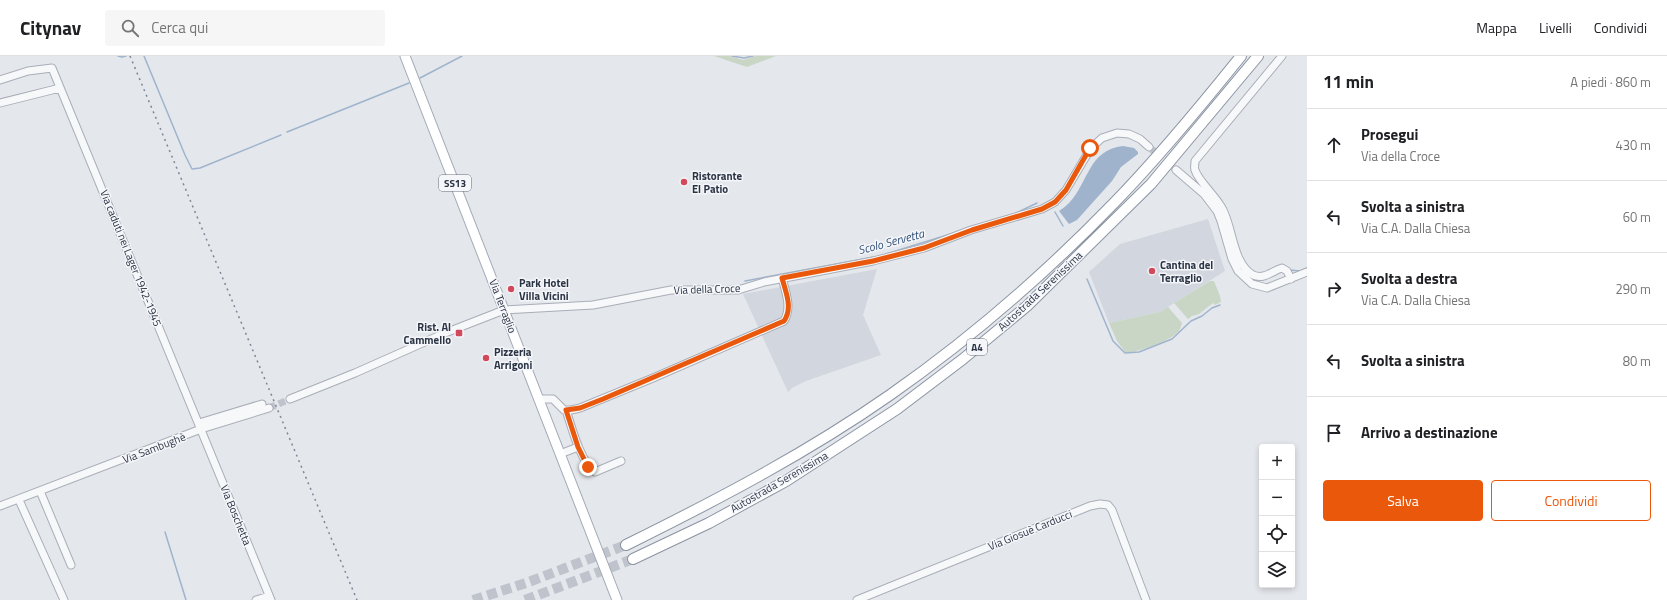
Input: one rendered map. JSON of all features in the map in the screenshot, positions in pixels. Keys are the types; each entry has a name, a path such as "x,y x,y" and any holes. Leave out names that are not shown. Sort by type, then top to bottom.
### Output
{"highway":[{"name":"Autostrada Serenissima","path":"626,545 703,507 780,464 889,396 956,346 1018,294 1080,237 1114,203 1193,115 1241,56"},
{"name":"Autostrada Serenissima","path":"633,559 709,523 786,480 897,409 963,359 1026,306 1151,184 1258,56"}],"main road":[{"name":"Via Terraglio","path":"405,56 617,600"}],"street":[{"path":"1282,56 1195,161 1194,170 1216,197 1224,211 1237,255 1245,268 1254,275 1259,276 1268,275 1282,268 1287,271 1291,279"},
{"name":"Via caduti nei Lager 1942-1945","path":"0,80 28,71 52,68 200,426"},
{"path":"0,103 60,88"},
{"name":"Via della Croce","path":"504,310 593,305 671,290 738,290 782,278 873,261 924,248 972,230 1042,209 1055,202 1066,190 1090,148 1102,138 1117,133 1129,134 1140,139 1149,147"},
{"path":"1176,170 1204,194 1217,211 1232,259 1238,271 1252,284 1267,288 1307,272"},
{"path":"566,410 580,408 603,399 784,321 788,315 789,306 782,278"},
{"path":"290,399 360,371 446,332 504,310"},
{"path":"538,399 550,398 566,410 578,447 588,467 595,472 621,461"},
{"name":"Via Sambughè","path":"0,506 19,500 200,426 262,404"},
{"name":"Via Sambughè","path":"200,426 269,408"},
{"name":"Via Boschetta","path":"200,426 270,598"},
{"path":"560,454 578,447"},
{"path":"40,491 71,565"},
{"path":"19,500 64,600"},
{"name":"Via Giosuè Carducci","path":"858,600 1090,506 1100,504 1108,505 1112,510 1146,600"},
{"path":"256,600 270,598"}],"shaded area":[{"path":"1208,219 1225,271 1160,312 1109,323 1089,272 1120,244"},
{"path":"877,269 863,315 881,355 806,381 792,388 788,392 743,294"}],"green space":[{"path":"714,56 730,56 743,60 756,56 776,56 747,67"},
{"path":"1210,281 1214,281 1221,302 1215,305 1213,303 1199,314 1188,319 1174,303"},
{"path":"1168,307 1182,323 1178,332 1154,346 1126,353 1117,341 1109,323 1160,312"}],"water":[{"path":"1123,146 1134,148 1138,154 1121,167 1112,181 1077,220 1069,224 1059,211 1076,195 1090,168 1096,160 1111,149"}],"waterway":[{"path":"118,56 126,56"},
{"path":"144,56 192,169 200,168 281,135"},
{"path":"420,78 462,56"},
{"path":"732,56 744,58 753,56"},
{"path":"287,132 409,83"},
{"name":"Scolo Servetta","path":"1016,213 1037,203"},
{"name":"Scolo Servetta","path":"1055,212 1063,226"},
{"name":"Scolo Servetta","path":"886,254 957,232"},
{"name":"Scolo Servetta","path":"745,281 874,257"},
{"name":"Scolo Servetta","path":"1290,270 1300,271 1307,268"},
{"name":"Scolo Servetta","path":"1087,279 1113,341 1125,353 1139,352 1172,339 1191,321 1202,316 1212,308 1220,305"},
{"path":"165,532 186,600"}],"tunnel":[{"path":"1149,147 1176,170"},
{"path":"269,408 290,399"},
{"path":"473,600 526,583 626,545"},
{"path":"525,600 633,559"}],"railway":[{"path":"130,56 357,600"}],"place":[{"name":"Ristorante El Patio","path":"684,182"},
{"name":"Cantina del Terraglio","path":"1152,271"},
{"name":"Park Hotel Villa Vicini","path":"511,289"},
{"name":"Rist. Al Cammello","path":"459,333"},
{"name":"Pizzeria Arrigoni","path":"486,358"}],"route":[{"path":"588,467 578,447 566,410 580,408 603,399 784,321 788,315 789,306 782,278 873,261 924,248 972,230 1042,209 1055,202 1066,190 1079,170 1090,148"}]}
